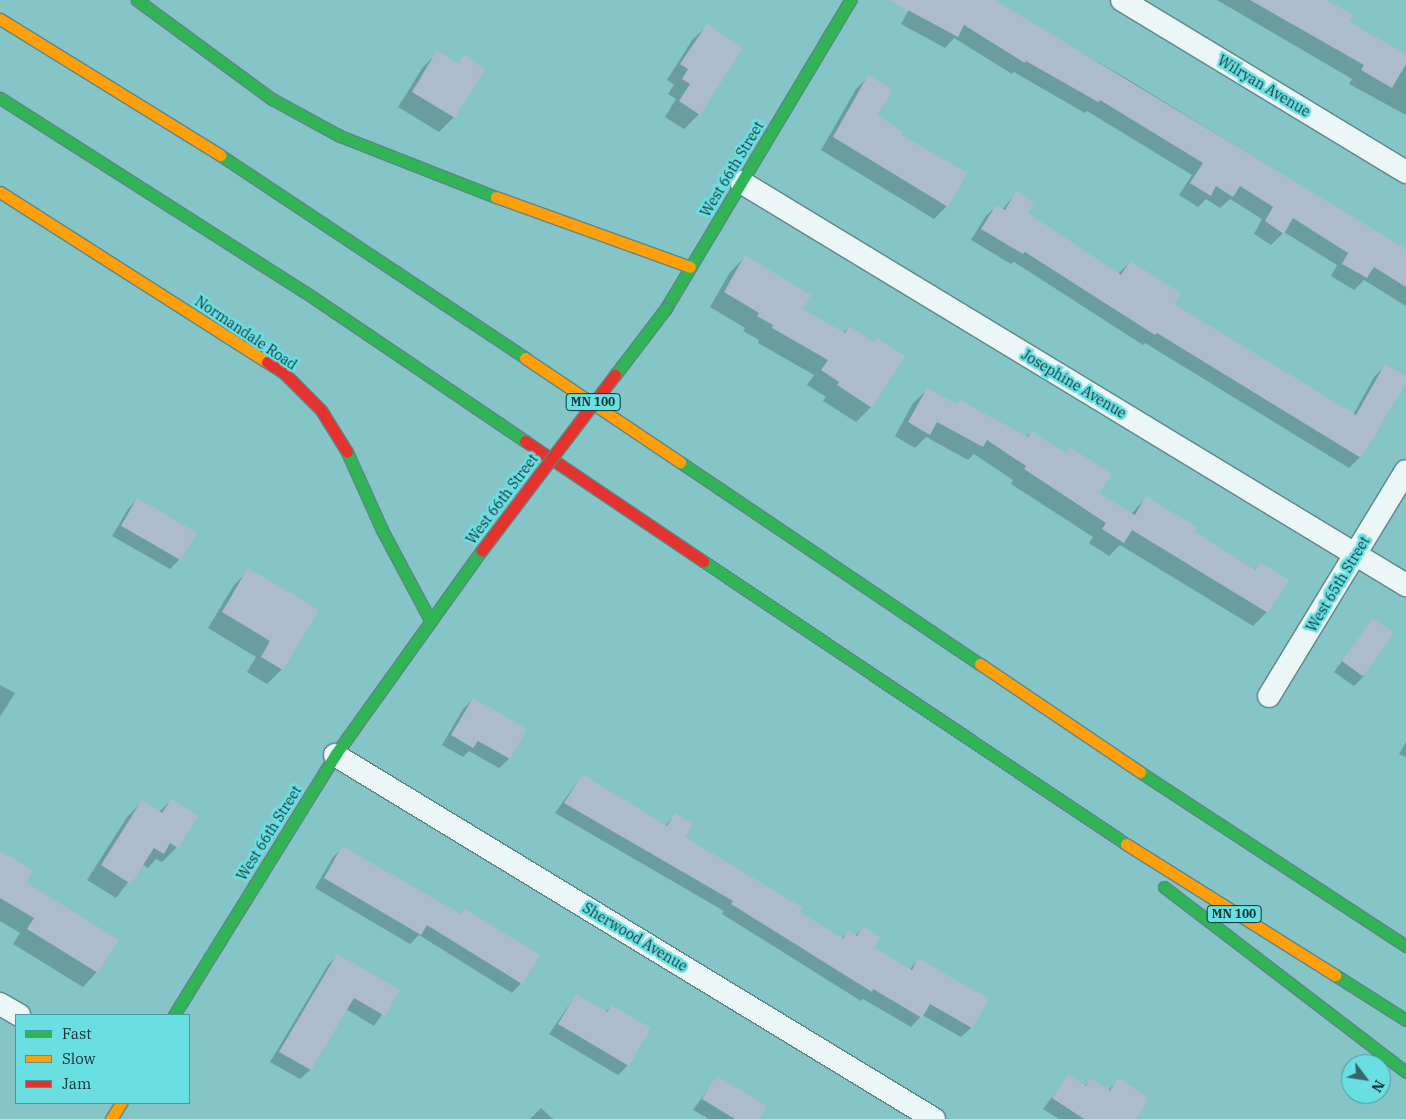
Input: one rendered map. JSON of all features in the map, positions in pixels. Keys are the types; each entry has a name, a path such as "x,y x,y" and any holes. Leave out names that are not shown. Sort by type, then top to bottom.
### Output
{"main road":[{"path":"137,0 208,55 272,98 340,136 421,170 690,267"},
{"name":"West 66th Street","path":"175,1014 335,755 430,620 666,308 850,0"},
{"name":"MN 100","path":"0,19 276,190 1178,798 1406,946"},
{"name":"MN 100","path":"0,98 305,292 1064,805 1406,1020"},
{"name":"Normandale Road","path":"0,192 284,374 321,410 347,451 382,530 430,620"},
{"path":"1064,805 1151,876 1406,1072"},
{"path":"111,1119 120,1104"}],"street":[{"name":"Wilryan Avenue","path":"1122,0 1406,172"},
{"name":"Josephine Avenue","path":"741,182 1406,585"},
{"name":"West 65th Street","path":"1270,696 1406,471"},
{"name":"Sherwood Avenue","path":"335,755 934,1119"},
{"path":"0,1004 17,1014"}],"building":[{"path":"889,0 995,0 1406,249 1406,287 1374,267 1367,278 1342,264 1348,253 1293,218 1284,234 1265,221 1273,207 1240,186 1233,197 1216,186 1211,196 1190,183 1203,163 1100,100 1098,102 1026,61 1025,63 964,25 958,37"},
{"path":"1250,0 1327,0 1353,15 1349,22 1406,54 1406,64 1392,88 1361,70 1364,65"},
{"path":"707,24 743,48 700,115 679,101 690,84 682,79 688,69 680,64"},
{"path":"437,50 458,63 464,55 485,69 455,118 412,92"},
{"path":"868,75 893,90 877,115 903,132 902,135 967,173 948,207 833,137"},
{"path":"1016,191 1034,203 1028,213 1121,275 1130,261 1181,293 1174,304 1356,415 1385,364 1406,376 1406,383 1361,458 1157,333 1155,335 1025,252 1023,254 981,229 996,205 1005,210"},
{"path":"745,255 811,295 803,309 845,333 849,326 874,342 877,338 905,356 872,408 837,385 839,382 821,370 828,360 772,328 773,325 757,316 759,313 724,292"},
{"path":"927,388 957,404 960,400 1028,437 1031,431 1066,453 1070,447 1112,474 1099,493 1135,515 1146,496 1198,528 1195,532 1255,570 1260,562 1289,580 1268,613 1132,530 1124,543 1102,529 1106,523 1024,469 1026,466 987,440 983,447 937,422 930,435 908,422"},
{"path":"137,498 197,532 181,560 121,526"},
{"path":"248,568 319,610 283,670 261,657 270,641 222,612"},
{"path":"1373,618 1394,633 1363,676 1342,661"},
{"path":"473,698 527,729 510,759 478,741 473,748 451,735"},
{"path":"582,774 667,826 675,813 693,824 685,837 803,908 800,912 843,939 848,930 857,936 863,926 880,937 874,947 912,970 918,958 989,999 972,1028 930,1004 922,1018 873,989 872,992 731,904 733,901 564,803"},
{"path":"171,799 198,816 178,848 170,843 164,854 154,848 131,884 101,865 142,800 162,813"},
{"path":"342,846 461,914 464,908 540,955 522,984 427,925 421,935 324,878"},
{"path":"0,851 33,870 26,882 119,940 98,973 27,929 34,918 0,898"},
{"path":"337,954 400,990 385,1016 354,998 311,1070 279,1052"},
{"path":"576,994 607,1012 611,1005 651,1028 629,1066 558,1024"},
{"path":"1068,1074 1086,1086 1090,1078 1110,1091 1118,1078 1149,1098 1136,1119 1084,1119 1052,1098"},
{"path":"718,1077 767,1106 759,1119 735,1119 702,1099 714,1079 716,1081"}],"traffic: fast":[{"path":"137,0 272,99 340,136 496,197"},
{"path":"666,308 850,0"},
{"path":"0,98 305,292 525,441"},
{"path":"220,155 525,358"},
{"path":"615,375 666,308"},
{"path":"347,452 382,530 430,620"},
{"path":"680,462 980,664"},
{"path":"175,1014 335,755 482,550"},
{"path":"703,561 1126,844"},
{"path":"1140,772 1406,946"},
{"path":"1164,887 1406,1072"},
{"path":"1335,975 1406,1020"}],"traffic: slow":[{"path":"0,19 220,155"},
{"path":"0,192 267,362"},
{"path":"496,197 690,267"},
{"path":"525,358 680,462"},
{"path":"980,664 1140,772"},
{"path":"1126,844 1335,975"},
{"path":"111,1119 120,1104"}],"traffic: jam":[{"path":"267,362 284,373 321,410 347,452"},
{"path":"482,550 615,375"},
{"path":"525,441 703,561"}]}
